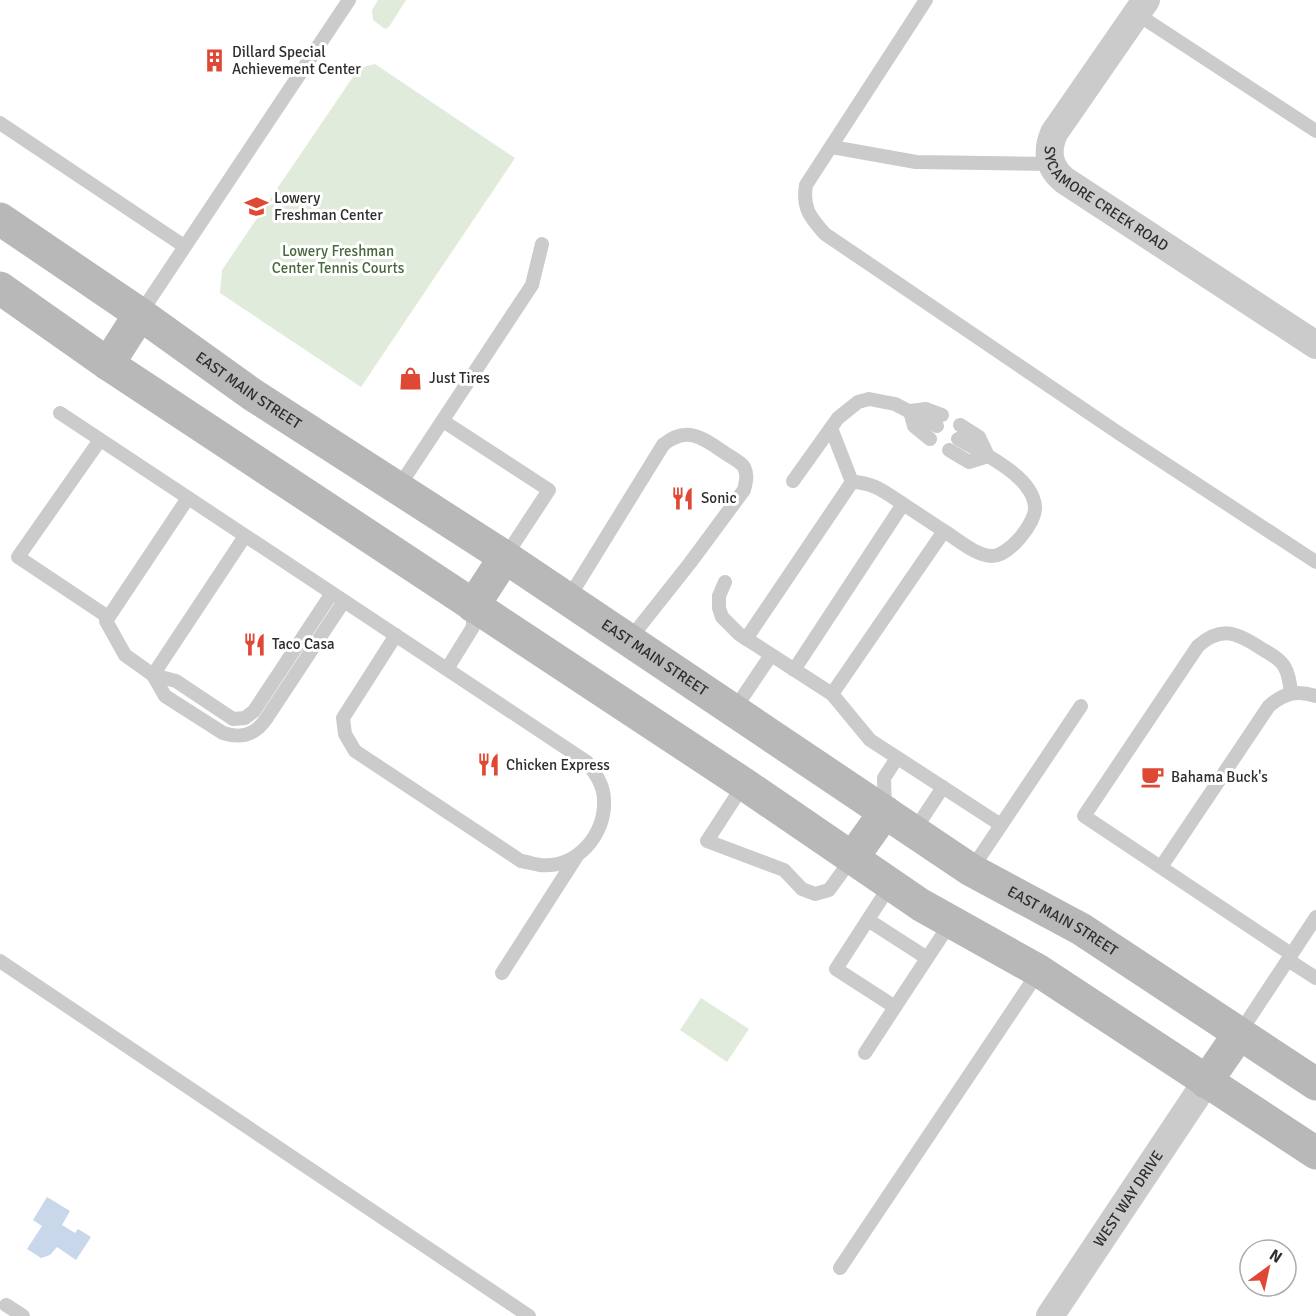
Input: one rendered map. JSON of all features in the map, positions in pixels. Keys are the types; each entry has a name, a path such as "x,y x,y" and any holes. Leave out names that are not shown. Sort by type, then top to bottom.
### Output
{"main road":[{"name":"EAST MAIN STREET","path":"0,219 140,314 253,395 505,557 971,870 1081,929 1316,1084"},
{"path":"0,288 108,364 744,784 921,905 1039,971 1316,1153"},
{"path":"108,364 140,314"},
{"path":"473,606 505,557"},
{"path":"853,857 885,812"},
{"path":"1206,1082 1239,1034"}],"street":[{"name":"SYCAMORE CREEK ROAD","path":"1142,7 1054,133 1050,143 1051,164 1064,180 1316,345"},
{"name":"WEST WAY DRIVE","path":"1050,1316 1206,1082"}],"lane":[{"path":"140,314 349,0"},
{"path":"926,0 806,185 804,195 808,214 825,234 1120,434 1316,562"},
{"path":"1142,7 1316,131"},
{"path":"0,123 184,246"},
{"path":"832,147 916,162 1051,164"},
{"path":"398,488 532,285 542,244"},
{"path":"793,481 831,428 849,407 858,402 869,399 896,404 910,411 926,409 940,421"},
{"path":"910,411 914,426 930,439"},
{"path":"60,413 587,762 599,778 604,798 603,819 595,838 578,855 502,973"},
{"path":"443,420 549,490 505,557"},
{"path":"831,428 852,482"},
{"path":"852,482 866,482 873,485 981,554 990,557 999,556 1016,543 1033,517 1035,509 1029,489 988,456 979,437 959,432"},
{"path":"568,599 663,446 670,439 690,434 700,436 743,466 747,478 744,490 629,640"},
{"path":"100,440 18,557 108,618"},
{"path":"949,450 969,462 988,456"},
{"path":"746,639 852,482"},
{"path":"188,498 106,621 125,655 153,675 176,681 233,718 245,718 254,711 332,593"},
{"path":"794,670 903,504"},
{"path":"832,694 944,531"},
{"path":"153,675 245,536"},
{"path":"724,582 719,596 722,617 746,639 832,694 870,740 1001,825"},
{"path":"153,675 165,696 223,733 233,736 252,733 266,719 344,601"},
{"path":"447,669 473,627 473,606"},
{"path":"1291,693 1289,677 1284,666 1277,659 1243,637 1231,633 1219,633 1208,638 1198,646 1084,816 1161,867 1316,978"},
{"path":"396,635 343,718 345,734 355,751 521,861 541,866 562,863 578,855"},
{"path":"734,710 771,655"},
{"path":"1161,867 1269,706 1279,697 1291,693 1303,692 1316,696"},
{"path":"971,870 1081,706"},
{"path":"885,812 884,778 897,758"},
{"path":"744,784 707,841 784,870 802,889 815,894 829,890 853,857"},
{"path":"914,831 944,787"},
{"path":"891,884 836,969 895,1007"},
{"path":"1239,1034 1316,917"},
{"path":"868,920 927,958"},
{"path":"865,1053 951,922"},
{"path":"0,961 529,1316"},
{"path":"840,1268 1039,971"},
{"path":"6,1305 23,1316"}],"green space":[{"path":"378,0 406,0 389,27 385,29 373,20 372,10"},
{"name":"Lowery Freshman Center Tennis Courts","path":"375,64 515,158 361,387 220,293 222,270 359,68"},
{"path":"701,998 749,1029 727,1062 680,1030"}],"water":[{"path":"47,1197 70,1211 62,1225 75,1233 78,1229 91,1237 76,1260 57,1247 50,1255 41,1258 27,1249 42,1226 33,1220"}],"place":[{"name":"Dillard Special Achievement Center","path":"214,61"},
{"name":"Lowery Freshman Center","path":"256,207"},
{"name":"Just Tires","path":"411,378"},
{"name":"Sonic","path":"683,498"},
{"name":"Taco Casa","path":"254,644"},
{"name":"Chicken Express","path":"488,765"},
{"name":"Bahama Buck's","path":"1153,777"}]}
